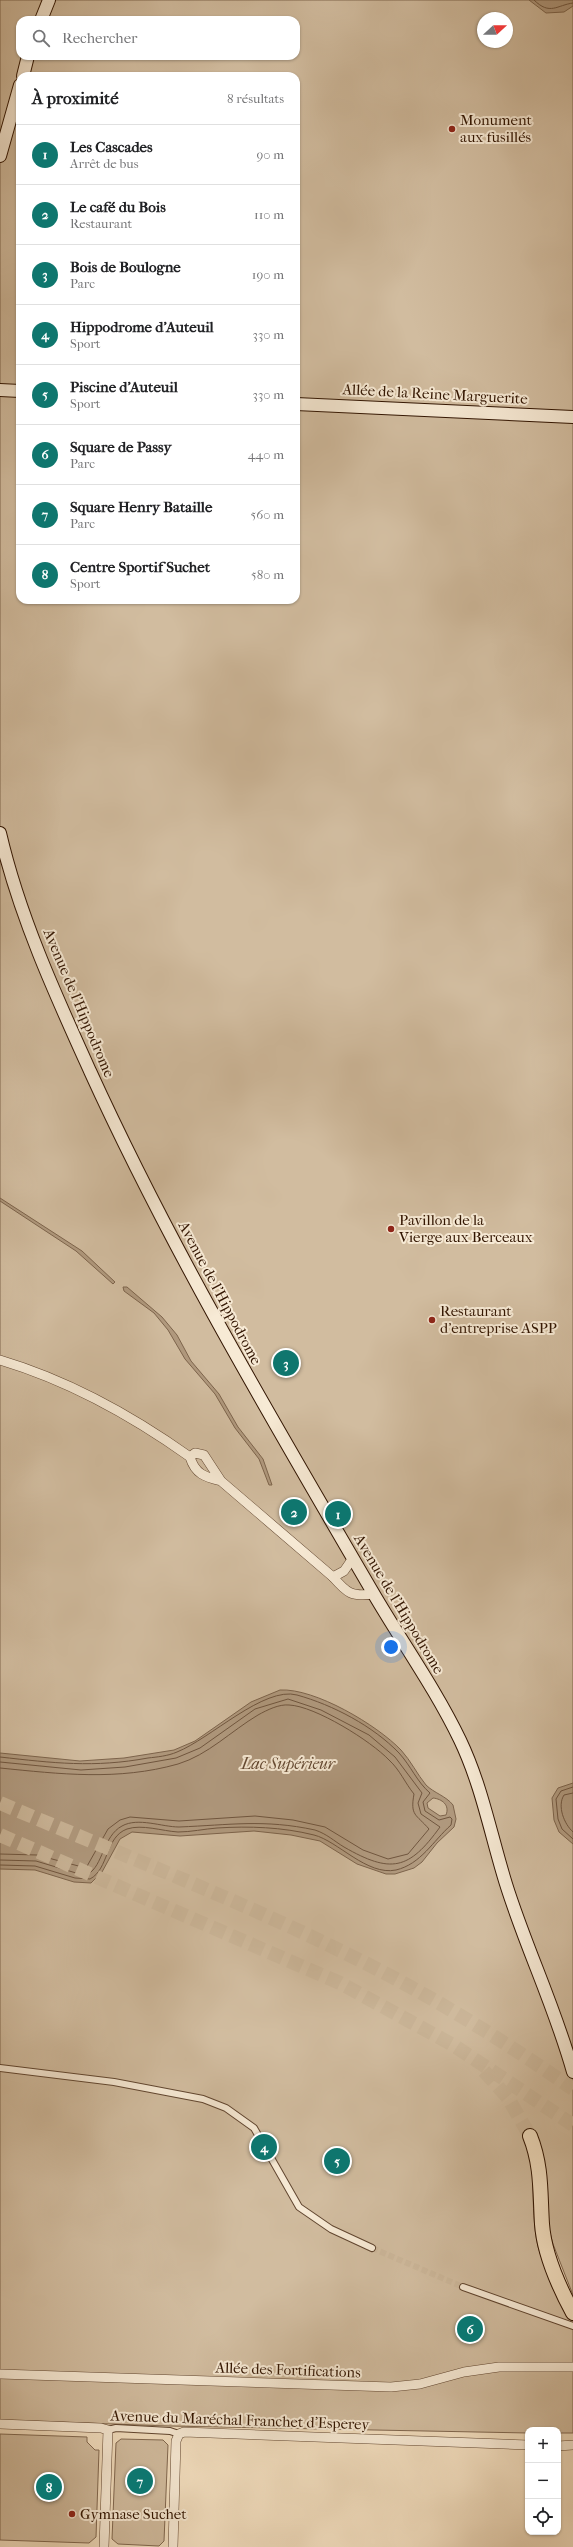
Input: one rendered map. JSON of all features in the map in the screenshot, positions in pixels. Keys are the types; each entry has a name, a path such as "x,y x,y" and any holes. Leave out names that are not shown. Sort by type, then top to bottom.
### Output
{"highway":[{"path":"530,2136 540,2170 542,2223 546,2246 573,2313"}],"main road":[{"path":"43,16 49,0"},
{"path":"24,72 27,60"},
{"path":"0,156 16,99"},
{"path":"0,390 16,391"},
{"name":"Allée de la Reine Marguerite","path":"300,404 573,416"},
{"name":"Avenue de l'Hippodrome","path":"0,833 37,947 111,1118 184,1262 252,1386 460,1740 474,1772 513,1904 563,2034 573,2072"}],"street":[{"path":"0,1360 88,1397 159,1435 190,1457 193,1467 198,1472 204,1476 221,1481"},
{"path":"190,1457 195,1453 204,1455 221,1481 332,1577 347,1592 359,1595 374,1594"},
{"path":"332,1577 344,1571 353,1558"},
{"path":"0,2068 114,2082 203,2099 226,2108 254,2128 298,2207 331,2229 372,2248"},
{"path":"462,2287 573,2326"},
{"name":"Allée des Fortifications","path":"0,2374 391,2387 420,2384 464,2372 499,2367 573,2367"},
{"name":"Avenue du Maréchal Franchet d'Esperey","path":"0,2424 101,2428 108,2430 116,2428 170,2430 179,2434 184,2432 525,2445"},
{"path":"104,2547 108,2430"},
{"path":"173,2547 176,2441 179,2434"},
{"path":"561,2446 573,2445"}],"shaded area":[{"path":"0,0 573,0 573,2295 553,2244 532,2165 535,2229 540,2253 553,2276 572,2299 573,2298 573,2433 561,2433 561,2427 525,2427 525,2433 168,2426 0,2420"},
{"path":"0,2434 87,2437 87,2442 95,2450 99,2450 96,2537 89,2543 0,2540"},
{"path":"121,2439 163,2440 168,2445 164,2541 159,2546 118,2544 112,2539 116,2443"}],"water":[{"path":"529,0 573,0 573,6 564,12 546,13"},
{"path":"0,1198 82,1251 115,1282 113,1284 76,1251 0,1201"},
{"path":"123,1287 127,1287 162,1317 177,1335 191,1361 219,1394 238,1427 263,1459 272,1485 269,1485 259,1459 235,1428 215,1394 185,1359 168,1330 154,1313 124,1291"},
{"name":"Lac Supérieur","path":"280,1690 294,1691 310,1695 345,1710 390,1740 401,1750 426,1785 447,1799 453,1805 456,1819 454,1827 437,1843 422,1862 414,1868 395,1874 386,1874 357,1864 320,1841 291,1835 254,1831 180,1836 132,1832 120,1839 102,1872 91,1883 74,1882 35,1870 0,1869 0,1753 80,1761 124,1758 174,1750 195,1741 251,1702","holes":["433,1798 442,1801 446,1805 446,1815 440,1816 428,1808 427,1803"]},
{"path":"573,1783 573,1844 559,1832 554,1820 552,1798 558,1788"}],"tunnel":[{"path":"0,1803 259,1912 373,1967 461,2016 573,2089"},
{"path":"0,1835 340,1983 453,2045 573,2125"},
{"path":"484,2071 508,2098 530,2136"},
{"path":"372,2248 463,2287"}],"place":[{"name":"Monument aux fusillés","path":"452,129"},
{"name":"Pavillon de la Vierge aux Berceaux","path":"391,1229"},
{"name":"Restaurant d'entreprise ASPP","path":"432,1320"},
{"name":"Bois de Boulogne","path":"286,1363"},
{"name":"Le café du Bois","path":"294,1512"},
{"name":"Les Cascades","path":"338,1514"},
{"name":"Hippodrome d'Auteuil","path":"264,2147"},
{"name":"Piscine d'Auteuil","path":"337,2161"},
{"name":"Square de Passy","path":"470,2329"},
{"name":"Square Henry Bataille","path":"140,2481"},
{"name":"Centre Sportif Suchet","path":"49,2487"},
{"name":"Gymnase Suchet","path":"72,2514"}]}
